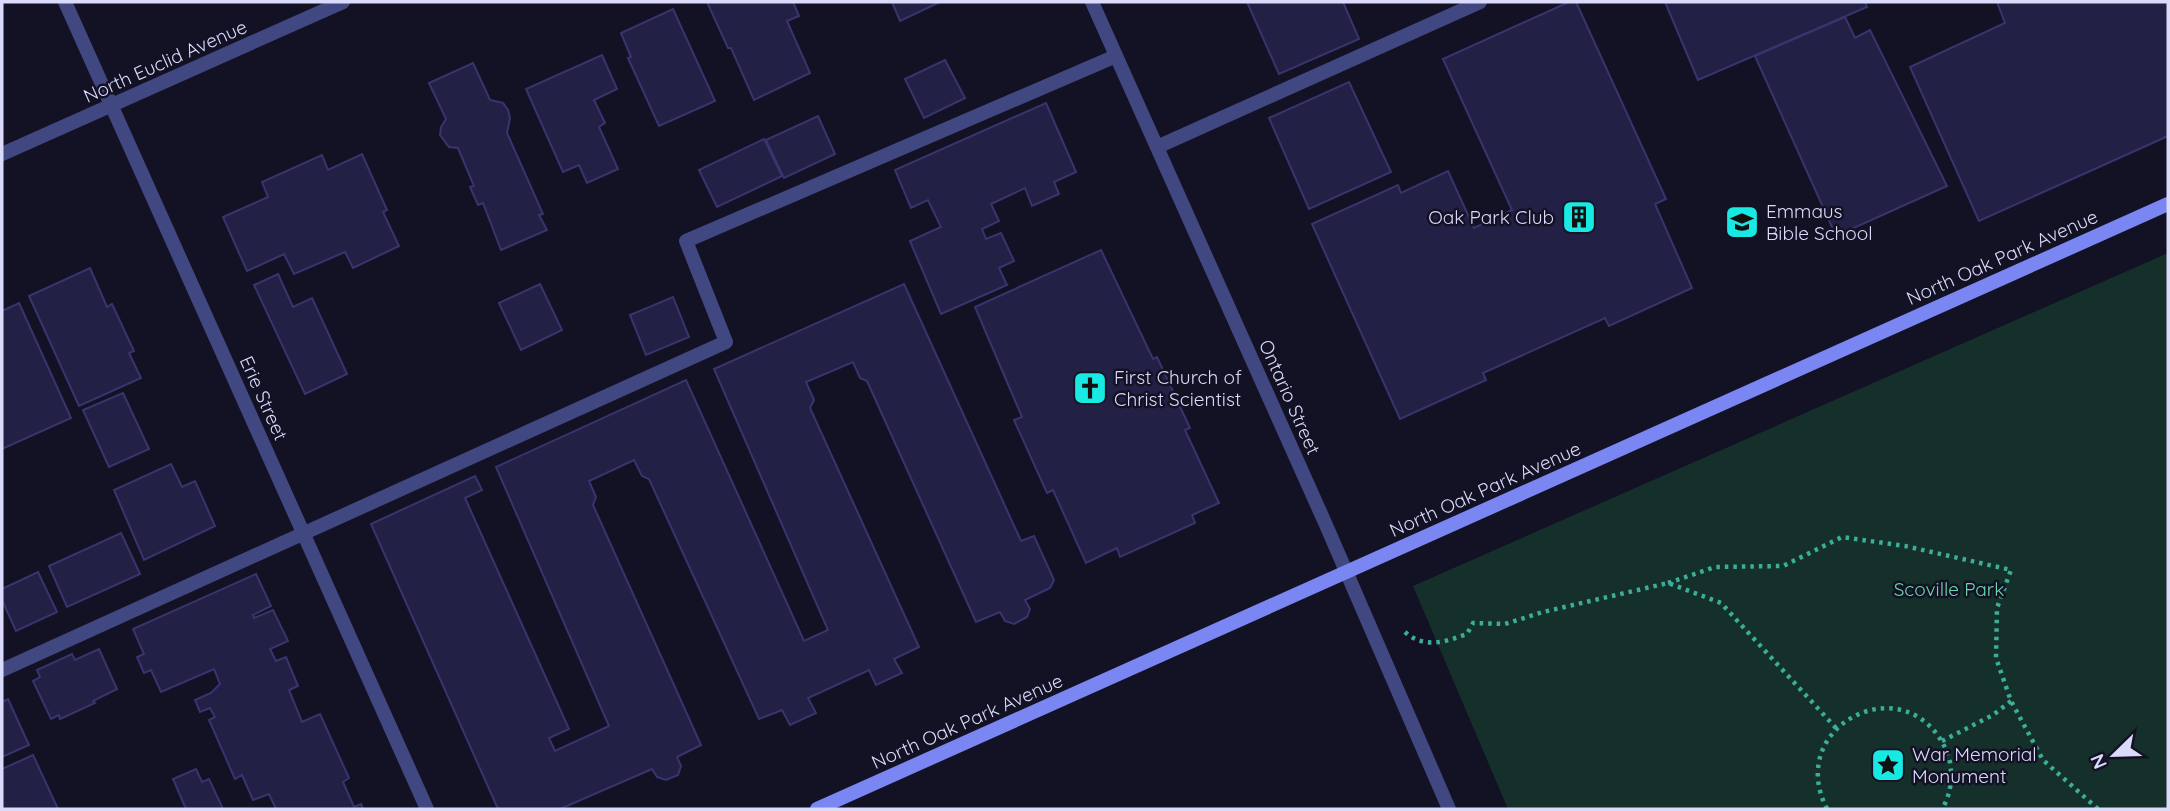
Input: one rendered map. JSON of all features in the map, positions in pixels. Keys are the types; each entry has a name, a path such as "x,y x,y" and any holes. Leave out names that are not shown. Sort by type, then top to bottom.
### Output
{"street":[{"name":"Erie Street","path":"65,2 427,809"},
{"name":"North Euclid Avenue","path":"2,154 343,2"},
{"name":"Ontario Street","path":"1092,2 1347,572 1449,809"},
{"path":"1157,147 1480,2"},
{"path":"2,670 726,342 686,241 1116,55"},
{"name":"North Oak Park Avenue","path":"817,809 2168,204"}],"path":[{"path":"1399,627 1412,639 1431,644 1467,634 1473,623 1505,625 1543,612 1668,583 1715,567 1783,566 1842,537 1905,545 2011,570 1997,608 1996,658 2011,701 2043,760 2098,809"},
{"path":"1668,583 1721,603 1836,729"},
{"path":"1942,741 1993,715 2011,701"},
{"path":"1827,809 1821,797 1818,778 1819,760 1826,743 1836,729 1850,718 1866,710 1884,708 1917,716 1931,727 1942,741 1950,761 1951,782 1946,803 1941,809"}],"green space":[{"name":"Scoville Park","path":"2168,253 2168,809 1508,809 1413,586"}],"building":[{"path":"707,2 793,2 799,16 787,21 810,73 754,100"},
{"path":"892,2 940,2 900,21"},
{"path":"1247,2 1343,2 1359,39 1279,74"},
{"name":"Oak Park Club","path":"1569,2 1576,2 1666,199 1655,204 1692,288 1609,326 1605,318 1483,373 1486,380 1400,419 1312,224 1398,185 1401,193 1448,171 1474,228 1512,210 1443,59"},
{"path":"1665,2 1865,2 1867,7 1698,80"},
{"path":"1997,2 2168,2 2168,136 1979,221 1910,67 2005,23"},
{"path":"673,9 715,101 659,126 628,58 631,57 621,33"},
{"path":"1845,17 1855,38 1870,30 1947,186 1836,236 1755,56"},
{"path":"602,55 617,89 594,100 605,123 599,127 618,169 587,183 579,165 563,172 526,89"},
{"path":"945,60 965,98 924,118 905,79"},
{"path":"473,63 490,100 503,103 508,110 510,118 507,133 543,214 539,215 547,230 501,250 483,203 478,205 470,187 474,186 458,148 449,147 440,135 446,119 429,83"},
{"path":"1349,82 1391,172 1309,209 1269,118"},
{"path":"1046,103 1076,172 1054,182 1059,194 1032,206 1025,188 991,204 999,221 982,229 986,239 1001,233 1014,261 999,268 1007,285 941,314 910,241 941,227 928,200 911,208 895,170"},
{"path":"818,116 835,154 784,178 766,140"},
{"path":"764,139 782,176 717,207 699,170"},
{"path":"362,154 387,210 383,212 399,246 353,268 345,252 294,274 284,254 247,271 223,217 268,197 262,182 322,155 328,170"},
{"name":"First Church of Christ Scientist","path":"1101,250 1153,359 1157,357 1190,428 1185,430 1219,503 1192,515 1195,523 1120,557 1117,548 1086,563 1053,490 1047,493 1014,420 1022,417 975,307"},
{"path":"90,268 107,307 112,304 134,351 129,353 141,378 79,406 29,296"},
{"path":"278,274 293,307 312,298 347,374 305,394 254,285"},
{"path":"540,284 562,330 521,350 499,303"},
{"path":"904,284 1021,541 1034,536 1054,580 1050,588 1025,600 1030,609 1027,617 1014,624 1005,621 1000,612 976,622 867,381 860,378 853,362 806,382 814,400 810,408 919,647 894,659 902,673 876,685 869,670 808,698 816,713 790,725 782,710 759,719 649,479 642,476 634,460 589,481 596,497 593,505 701,745 677,757 681,766 678,775 666,780 657,777 652,769 560,809 498,809 371,524 475,476 482,490 465,498 569,729 549,738 555,751 609,726 496,467 686,380 804,641 828,630 714,369"},
{"path":"673,297 689,337 646,355 630,315"},
{"path":"19,303 71,418 2,449 2,311"},
{"path":"123,393 149,449 109,467 83,410"},
{"path":"171,464 182,487 195,481 215,526 144,560 114,490"},
{"path":"121,533 140,574 67,607 49,566"},
{"path":"38,572 57,612 16,631 2,600 2,589"},
{"path":"256,574 271,606 253,615 254,618 273,610 288,641 270,649 276,661 286,657 298,686 289,690 302,722 320,714 349,778 343,782 354,807 361,804 363,809 276,809 269,794 253,800 242,775 235,779 209,720 215,717 210,708 200,712 195,700 211,693 220,684 214,669 161,692 151,670 144,673 137,657 144,654 133,629"},
{"path":"99,649 117,689 93,701 95,703 60,719 59,715 51,719 33,681 40,677 37,670 72,654 75,660"},
{"path":"8,699 29,745 2,757 2,702"},
{"path":"33,755 58,809 2,809 2,769"},
{"path":"196,769 202,782 209,779 223,809 186,809 173,779"}],"place":[{"name":"Oak Park Club","path":"1579,217"},
{"name":"Emmaus Bible School","path":"1742,222"},
{"name":"First Church of Christ Scientist","path":"1090,388"},
{"name":"War Memorial Monument","path":"1888,765"}]}
